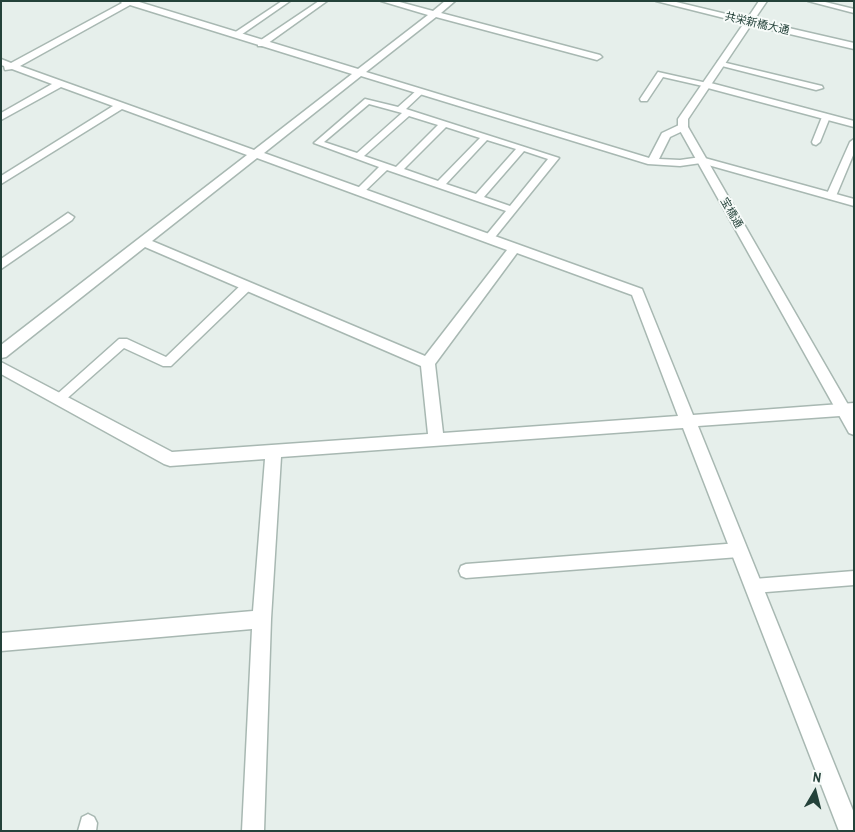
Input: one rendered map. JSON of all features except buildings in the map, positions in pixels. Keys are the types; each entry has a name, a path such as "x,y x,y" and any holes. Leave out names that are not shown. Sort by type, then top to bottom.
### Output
{"street":[{"path":"385,1 597,56"},
{"path":"1,353 451,1"},
{"name":"共栄新橋大通","path":"660,1 854,46"},
{"path":"652,162 666,135 682,127 683,119 763,1"},
{"path":"1,72 128,2 358,74 652,162 680,163 701,160 854,203"},
{"path":"1,62 488,240 636,292 689,421 850,831"},
{"path":"1,117 60,83"},
{"path":"706,85 854,124"},
{"path":"1,181 122,105"},
{"name":"宝橋通","path":"682,127 848,410 854,429"},
{"path":"1,265 68,217"},
{"path":"144,242 428,363"},
{"path":"436,439 428,363 514,249"},
{"path":"1,367 170,459 848,410"},
{"path":"253,831 262,619 272,453"},
{"path":"1,642 262,619"}],"lane":[{"path":"235,35 287,1"},
{"path":"261,44 324,1"},
{"path":"811,1 854,11"},
{"path":"721,63 820,88"},
{"path":"644,99 661,74 706,85"},
{"path":"358,157 420,92"},
{"path":"488,240 554,158 368,101 318,143 512,210"},
{"path":"816,142 826,117"},
{"path":"398,170 444,124"},
{"path":"440,185 485,137"},
{"path":"831,196 854,142"},
{"path":"478,198 522,148"},
{"path":"358,192 386,166"},
{"path":"59,399 123,342 167,363 247,286"},
{"path":"466,571 739,550"},
{"path":"754,586 854,578"}]}
